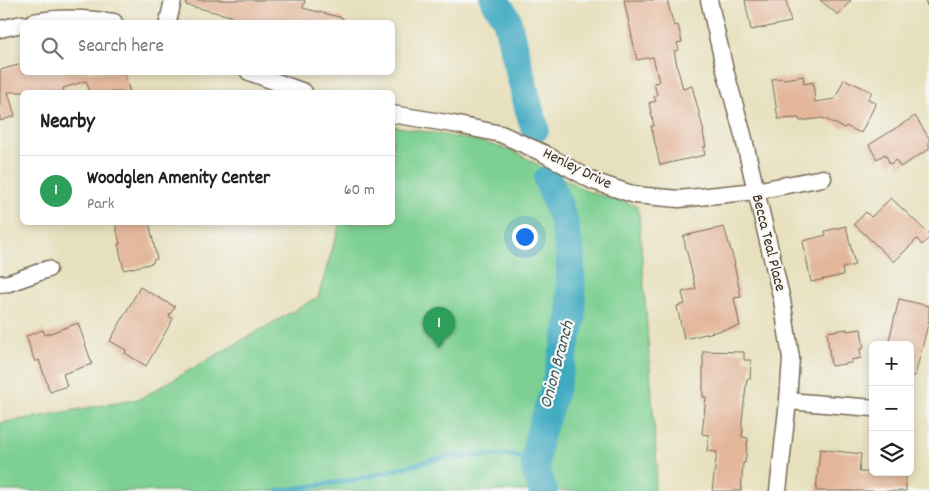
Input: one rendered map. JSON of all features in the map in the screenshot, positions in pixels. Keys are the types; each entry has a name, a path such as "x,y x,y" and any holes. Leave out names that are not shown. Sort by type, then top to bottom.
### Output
{"street":[{"path":"168,20 173,0"},
{"name":"Becca Teal Place","path":"709,0 725,70 744,135 782,300 791,358 778,491"},
{"path":"47,20 85,18 100,20"},
{"path":"0,29 20,24"},
{"path":"257,75 298,90"},
{"name":"Henley Drive","path":"395,114 501,134 543,153 593,181 635,195 679,199 756,190 823,178"},
{"path":"0,284 48,269"},
{"path":"788,401 869,408"}],"green space":[{"path":"395,126 482,142 513,151 586,191 637,206 657,467 654,491 0,491 0,423 139,399 318,297 339,225 395,225"}],"building":[{"path":"187,0 305,0 303,8 343,18 343,20 230,20 231,16 186,5"},
{"path":"624,0 667,0 674,26 678,25 682,42 677,43 679,50 674,51 678,70 683,89 692,86 704,132 706,147 703,147 705,155 660,165 651,126 654,126 649,103 656,101 654,96 657,95 654,83 659,82 653,57 637,60"},
{"path":"745,0 786,0 791,22 751,30"},
{"path":"820,0 851,0 838,15"},
{"path":"20,65 20,75 125,75 129,90 89,90 86,81 63,88 64,90 20,90 20,92 8,92 15,116 0,121 0,70"},
{"path":"803,76 804,84 813,82 815,102 835,99 844,79 872,92 868,99 876,103 861,133 846,126 844,128 823,118 800,121 799,118 778,119 772,79"},
{"path":"915,116 929,138 929,149 900,167 896,160 890,164 885,154 877,159 869,145"},
{"path":"891,198 929,234 929,238 922,245 917,239 894,262 854,224 866,212 871,217"},
{"path":"116,225 150,225 157,259 153,260 153,263 124,270 118,244 120,244"},
{"path":"846,226 855,265 842,268 843,275 811,282 803,241 826,235 825,231"},
{"path":"724,227 735,264 741,297 734,298 740,326 684,339 677,306 685,304 682,292 696,289 683,236"},
{"path":"140,287 175,307 169,316 173,319 146,366 125,353 126,350 110,341"},
{"path":"899,299 929,306 929,320 915,376 914,341 889,341"},
{"path":"78,323 92,364 63,374 67,386 50,392 39,360 35,362 26,336 43,330 45,335"},
{"path":"847,329 847,331 861,329 864,348 860,349 861,358 851,360 851,363 831,366 827,332"},
{"path":"703,351 744,352 744,360 751,360 750,379 747,379 742,420 742,437 748,438 745,463 743,463 741,491 712,491 717,452 707,451 709,435 702,434 706,397 703,397"},
{"path":"820,449 861,454 859,472 869,472 869,476 906,476 906,491 816,491"}],"waterway":[{"name":"Onion Branch","path":"494,0 506,17 535,128"},
{"path":"506,0 506,17"},
{"name":"Onion Branch","path":"543,491 535,466 538,440 553,395 572,318 570,254 563,219 548,180"},
{"path":"278,491 355,480 444,457 514,455 535,466"}],"railway":[{"path":"928,0 929,4"}],"place":[{"name":"Woodglen Amenity Center","path":"439,348"}]}
